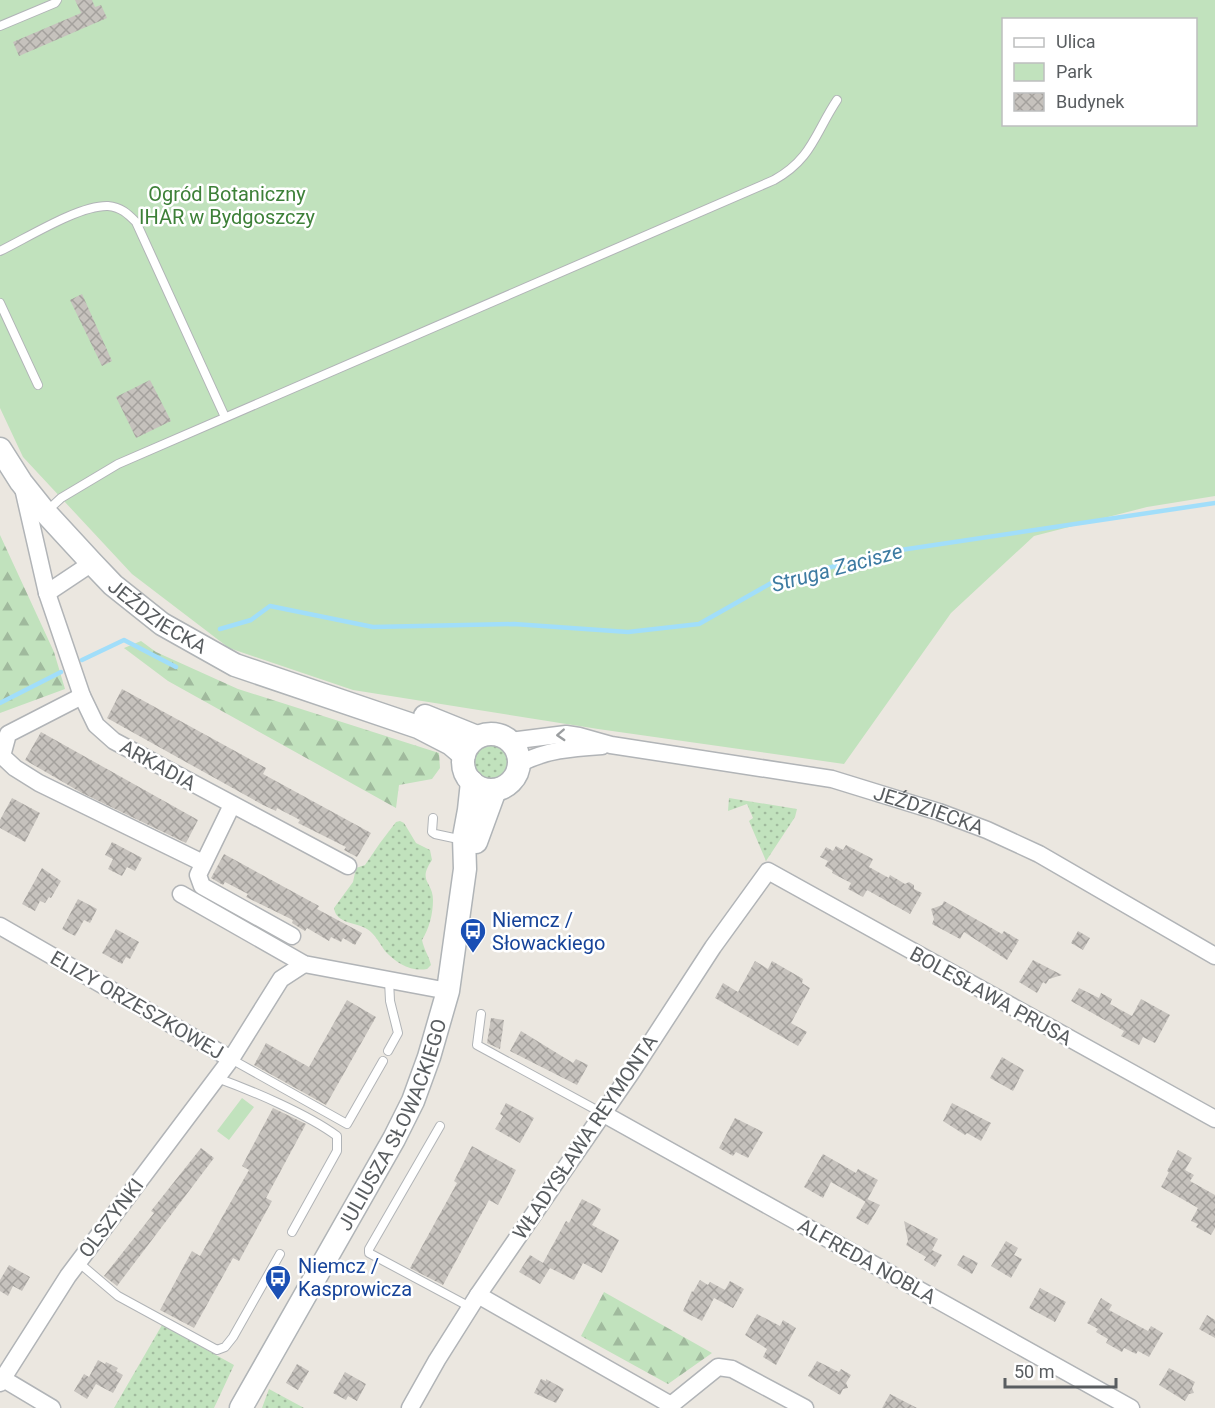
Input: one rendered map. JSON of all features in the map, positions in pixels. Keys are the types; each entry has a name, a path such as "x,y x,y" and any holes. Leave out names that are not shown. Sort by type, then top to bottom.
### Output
{"street":[{"name":"JEŹDZIECKA","path":"0,448 21,482 45,512 113,585 162,624 235,665 370,709 437,735 458,749 470,746"},
{"name":"ARKADIA","path":"21,482 47,592 82,696 96,725 114,741 348,866"},
{"path":"47,592 92,563"},
{"path":"82,696 8,734 2,756 15,768 39,783 203,863"},
{"path":"492,734 510,741 516,750 519,764 511,781 495,790 472,783 463,766 470,746 492,734"},
{"name":"JEŹDZIECKA","path":"510,741 566,734 579,735 612,745 832,779 939,812 987,830 1039,854 1215,956"},
{"name":"JEŹDZIECKA","path":"519,764 550,751 612,745"},
{"name":"JULIUSZA SŁOWACKIEGO","path":"245,1403 389,1148 408,1111 429,1057 448,991 465,869 464,840 472,783"},
{"name":"JULIUSZA SŁOWACKIEGO","path":"465,869 495,790"},
{"path":"232,805 198,875 202,886 292,936"},
{"name":"WŁADYSŁAWA REYMONTA","path":"410,1408 436,1360 474,1301 633,1070 712,947 768,871"},
{"name":"BOLESŁAWA PRUSA","path":"768,871 1215,1119"},
{"path":"182,894 304,964 448,991"},
{"name":"ELIZY ORZESZKOWEJ","path":"0,926 231,1059 280,979 304,964"},
{"name":"OLSZYNKI","path":"1,1380 78,1262 231,1059"},
{"name":"ALFREDA NOBLA","path":"602,1113 1131,1408"},
{"path":"474,1301 671,1404 718,1368 732,1369 805,1408"},
{"path":"1,1380 52,1408"}],"lane":[{"path":"0,26 55,3 57,0"},
{"path":"45,512 61,498 118,464 774,180 789,172 805,156 837,100"},
{"path":"0,251 89,208 109,206 125,211 136,222 225,417"},
{"path":"0,303 38,386"},
{"path":"433,818 432,832 464,840"},
{"path":"388,1051 398,1033 390,1001 389,980"},
{"path":"481,1014 477,1045 602,1113"},
{"path":"231,1059 347,1124 383,1061"},
{"path":"217,1078 243,1087 301,1115 337,1137 337,1151 292,1232"},
{"path":"440,1126 369,1252 474,1301"},
{"path":"78,1262 118,1296 217,1350 225,1347 233,1337 280,1254"}],"green space":[{"name":"Ogród Botaniczny IHAR w Bydgoszczy","path":"0,0 1215,0 1215,496 1147,507 1034,536 951,613 844,764 598,729 353,690 229,648 132,574 23,457 0,408"},
{"path":"0,535 54,652 65,689 0,713"},
{"path":"141,641 156,652 238,689 439,753 440,768 432,779 399,785 396,808 168,681 124,648"},
{"path":"491,744 504,749 509,762 504,775 491,780 478,775 473,762 478,749"},
{"path":"729,798 797,809 795,817 766,861 749,821 753,818 747,804 728,811"},
{"path":"396,822 404,823 416,843 430,850 432,860 426,877 432,894 432,911 429,926 422,940 431,965 421,970 399,963 385,951 370,931 342,920 334,908 353,882 356,868 365,865"},
{"path":"242,1098 254,1107 229,1140 217,1131"},
{"path":"604,1292 712,1353 668,1384 581,1336"},
{"path":"162,1325 234,1365 214,1408 114,1408"},
{"path":"269,1389 304,1408 262,1408"}],"building":[{"path":"75,0 92,0 95,7 101,5 107,18 19,56 13,42 81,13"},
{"path":"82,294 112,361 102,366 70,300"},
{"path":"150,380 171,421 136,438 116,397"},
{"path":"122,689 266,768 263,774 371,833 357,857 344,850 346,847 298,823 300,820 277,808 276,811 263,805 107,718"},
{"path":"41,732 198,820 186,843 82,793 25,760"},
{"path":"12,798 40,813 25,842 0,828 0,820"},
{"path":"112,842 142,858 135,871 127,867 122,876 108,869 113,859 105,855"},
{"path":"846,845 873,859 869,867 905,884 909,882 914,885 914,889 922,893 910,914 867,890 863,897 848,889 851,883 832,873 833,871 825,866 828,861 820,857 826,847 833,851 836,846 843,850"},
{"path":"224,854 319,906 317,909 362,933 355,945 343,938 341,942 331,937 329,941 307,928 305,931 292,923 293,920 246,897 248,894 225,882 223,885 211,878"},
{"path":"42,868 61,881 51,898 49,897 45,903 40,901 35,911 22,904"},
{"path":"78,899 97,909 90,923 84,920 75,936 62,929"},
{"path":"944,901 1002,934 1004,931 1019,940 1007,960 964,932 960,939 932,924 934,919 931,909 942,905"},
{"path":"116,929 139,942 130,959 126,957 122,964 102,953"},
{"path":"1078,931 1090,938 1083,950 1071,943"},
{"path":"1033,960 1062,975 1049,979 1046,984 1043,982 1037,993 1019,982"},
{"path":"755,961 768,969 772,961 803,979 802,983 810,988 791,1023 807,1032 798,1046 715,998 723,983 738,992"},
{"path":"1079,988 1099,998 1101,993 1112,999 1110,1004 1132,1016 1141,999 1170,1015 1155,1043 1143,1037 1139,1045 1121,1036 1124,1031 1071,1001"},
{"path":"347,1000 376,1017 326,1105 254,1065 266,1043 309,1067"},
{"path":"491,1018 504,1020 500,1049 487,1043"},
{"path":"521,1031 573,1063 576,1059 588,1065 577,1085 510,1051"},
{"path":"1002,1057 1024,1070 1013,1091 990,1078"},
{"path":"506,1103 534,1118 520,1143 495,1129 503,1116 500,1114"},
{"path":"952,1103 991,1123 981,1141 967,1133 965,1135 943,1121"},
{"path":"273,1108 306,1124 266,1198 272,1201 239,1261 233,1258 194,1328 160,1310 192,1251 200,1256 249,1170 242,1166"},
{"path":"735,1118 763,1132 748,1158 736,1152 733,1156 719,1148"},
{"path":"472,1146 516,1170 498,1205 489,1200 443,1285 410,1268 457,1183 454,1181"},
{"path":"201,1148 214,1158 117,1286 104,1276"},
{"path":"1178,1150 1192,1158 1185,1170 1194,1175 1190,1181 1215,1195 1215,1228 1211,1235 1196,1227 1198,1224 1191,1221 1198,1208 1161,1187"},
{"path":"823,1154 856,1173 858,1169 878,1180 866,1202 831,1182 823,1198 804,1187"},
{"path":"582,1199 601,1209 592,1225 619,1240 602,1273 583,1263 574,1280 550,1268 540,1284 519,1272 530,1255 543,1263 566,1221 569,1223"},
{"path":"867,1199 880,1205 868,1225 856,1218"},
{"path":"904,1221 938,1239 932,1250 942,1255 935,1267 924,1260 926,1257 906,1245 908,1241"},
{"path":"1006,1241 1018,1248 1014,1255 1022,1259 1011,1278 991,1266"},
{"path":"963,1255 978,1263 972,1274 957,1265"},
{"path":"9,1265 30,1277 22,1291 13,1286 8,1296 0,1291 0,1280"},
{"path":"700,1280 708,1285 710,1282 725,1290 730,1281 744,1289 733,1308 714,1298 702,1321 683,1311"},
{"path":"1040,1288 1066,1302 1055,1322 1029,1308"},
{"path":"1101,1298 1112,1305 1109,1310 1148,1331 1151,1326 1163,1333 1149,1357 1138,1351 1136,1354 1124,1348 1122,1352 1106,1343 1108,1339 1096,1332 1098,1329 1087,1323"},
{"path":"757,1314 780,1326 783,1320 796,1328 776,1365 763,1357 767,1349 745,1335"},
{"path":"1207,1315 1215,1320 1215,1338 1199,1329"},
{"path":"98,1360 118,1368 116,1371 123,1375 113,1393 96,1384 87,1399 74,1391 84,1374 89,1377"},
{"path":"817,1361 851,1375 846,1383 848,1388 843,1389 840,1395 808,1376"},
{"path":"297,1364 309,1371 298,1390 286,1383"},
{"path":"1169,1368 1195,1382 1192,1388 1194,1393 1189,1394 1185,1401 1159,1385"},
{"path":"345,1372 366,1384 357,1401 348,1396 346,1400 333,1393"},
{"path":"541,1379 546,1381 546,1379 564,1389 556,1403 534,1393"},
{"path":"890,1394 917,1408 882,1408"}],"waterway":[{"name":"Struga Zacisze","path":"220,629 251,620 270,606 373,627 514,624 628,632 699,624 773,582 894,551 1215,503"},
{"name":"Struga Zacisze","path":"82,660 124,640 176,667"},
{"name":"Struga Zacisze","path":"0,703 61,672"}],"place":[{"name":"Niemcz / Słowackiego","path":"473,954"},
{"name":"Niemcz / Kasprowicza","path":"278,1301"}]}
